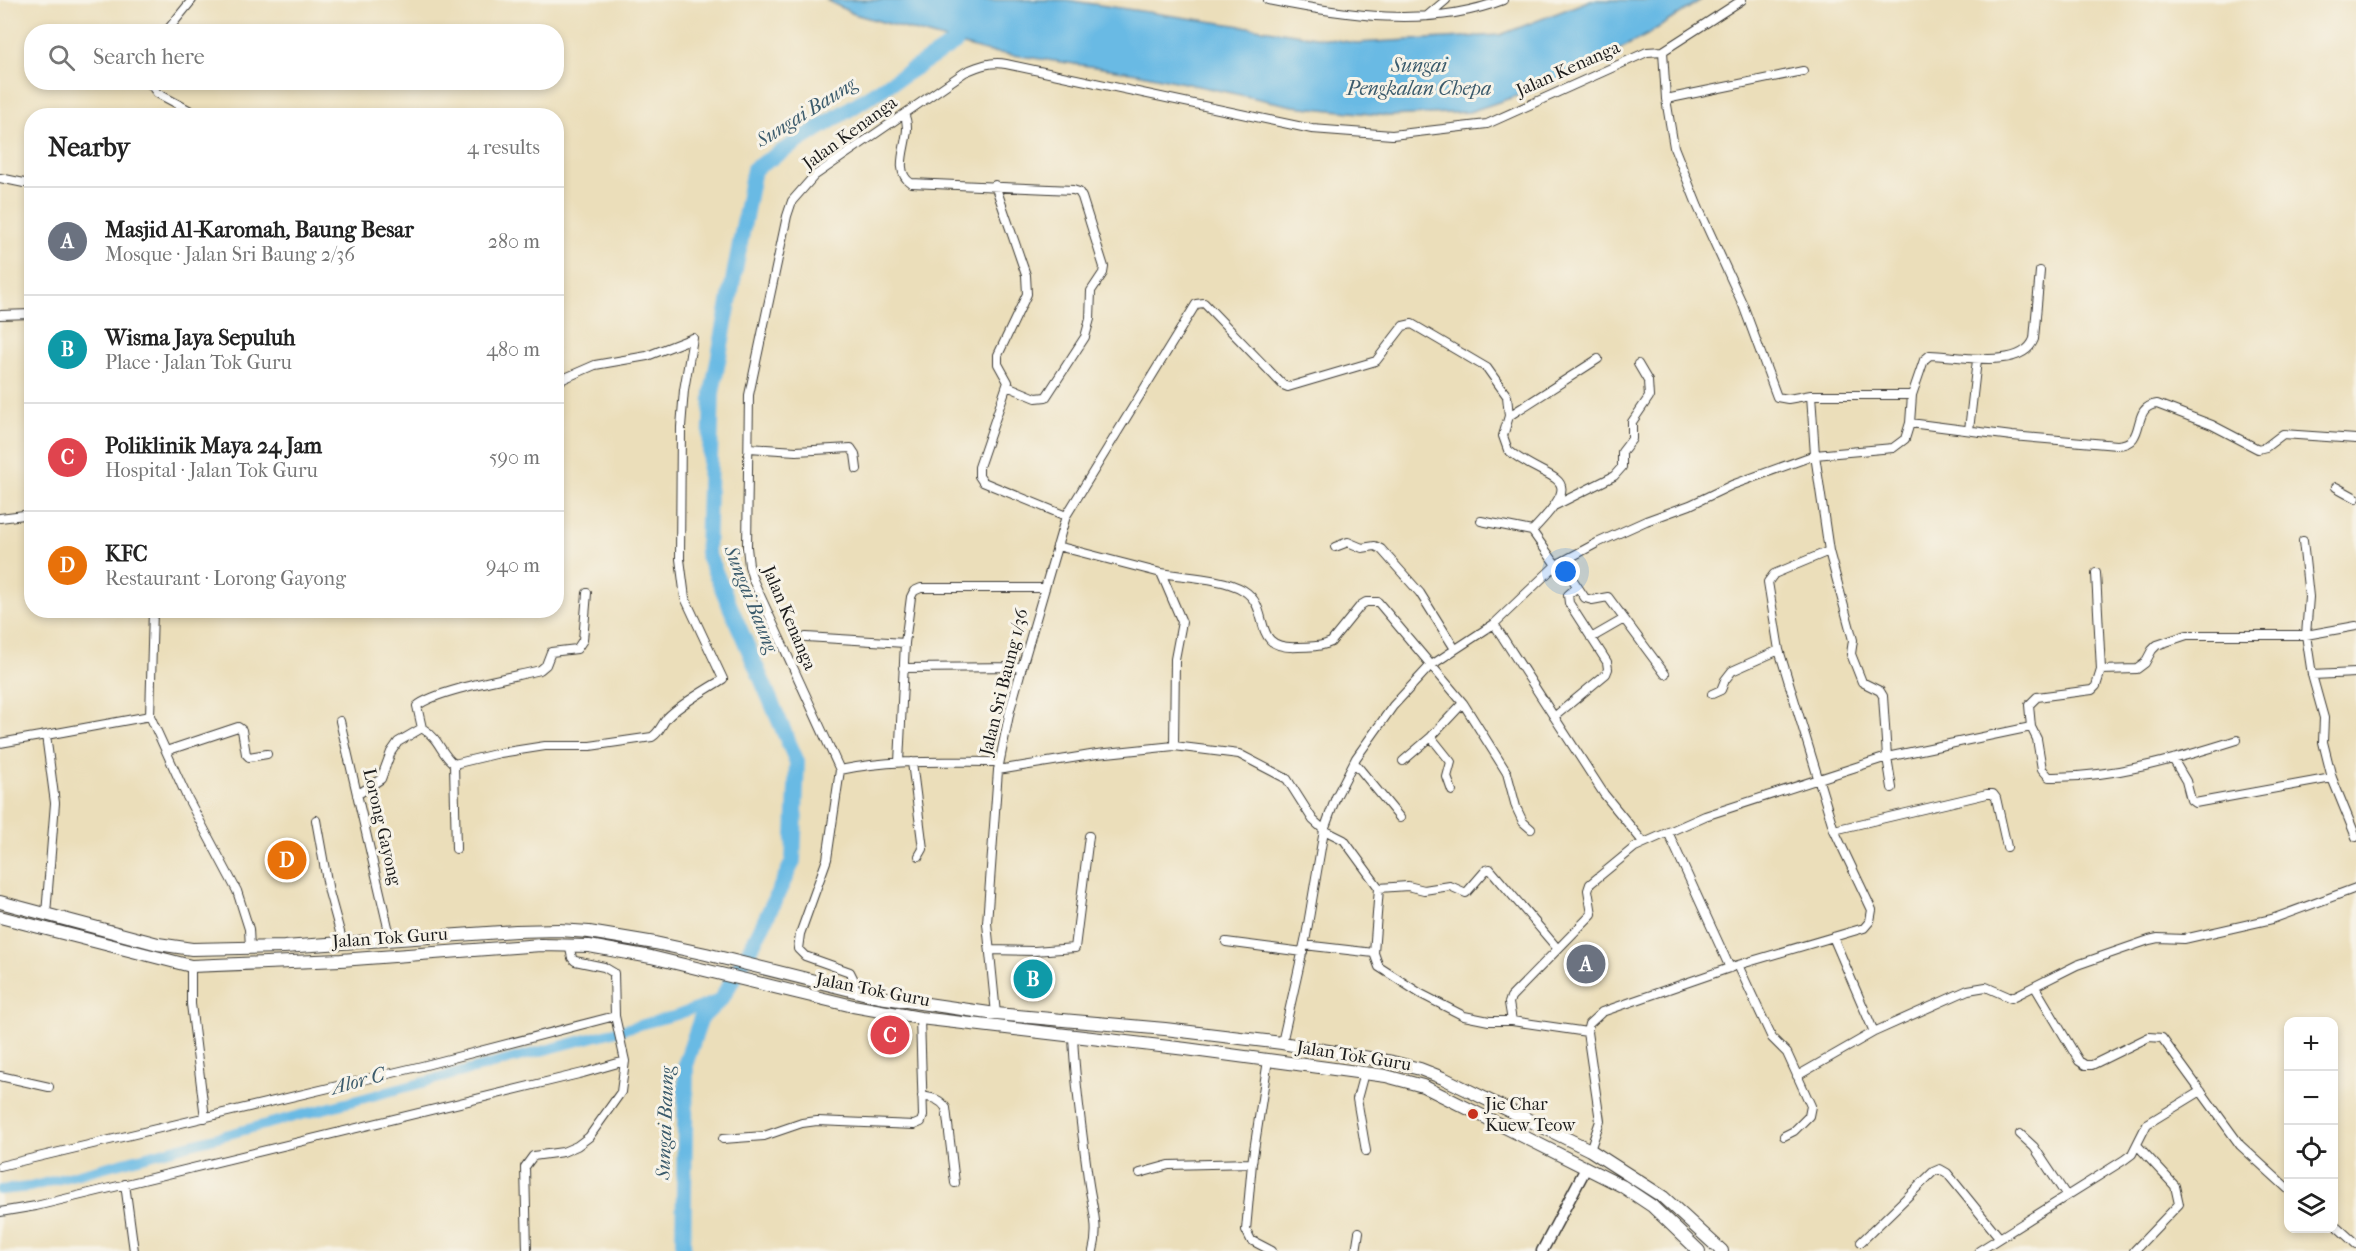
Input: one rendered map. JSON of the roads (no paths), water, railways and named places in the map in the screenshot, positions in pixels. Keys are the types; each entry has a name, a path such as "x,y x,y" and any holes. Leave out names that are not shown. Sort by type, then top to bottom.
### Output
{"main road":[{"path":"0,902 158,944 192,949 219,948 222,964"},
{"name":"Jalan Tok Guru","path":"0,917 191,966 341,960 569,944 619,950 782,990 920,1018 1364,1073 1423,1086 1622,1186 1652,1206 1699,1251"},
{"name":"Jalan Tok Guru","path":"219,948 559,930 622,936 706,954 851,992 996,1014 1165,1029 1282,1043 1420,1069 1590,1150 1662,1197 1722,1251"},
{"path":"1240,1056 1242,1039"}],"street":[{"path":"172,24 192,0"},
{"path":"1268,0 1371,15 1427,16 1483,8 1503,0"},
{"path":"1427,16 1446,0"},
{"name":"Jalan Kenanga","path":"840,770 795,674 749,566 747,547 751,382 792,201 814,176 965,72 996,62 1312,129 1392,135 1486,124 1647,52 1663,51 1742,0"},
{"path":"1663,51 1666,99 1674,147 1698,207 1743,305 1777,397 1788,399 1811,395 1912,395"},
{"path":"1666,99 1803,71"},
{"path":"156,90 185,108"},
{"path":"904,114 907,129 901,170 907,181 1073,190 1079,192 1082,197 1104,267 1103,273 1091,291 1090,319 1085,337 1049,395 1040,399 1007,386"},
{"path":"0,177 24,183"},
{"path":"995,185 1028,282 1027,294 998,355 999,364 1008,378 1007,386 979,467 979,476 983,482 1066,516"},
{"path":"1282,1043 1304,949 1324,830 1336,797 1354,762 1394,706 1430,666 1494,624 1558,563 1597,543 1732,485 1815,455 1893,448 1905,439 1910,423 1912,395 1926,357 1934,355 1977,360 2020,354 2032,343 2040,271"},
{"name":"Jalan Sri Baung 1/36","path":"996,1014 987,921 999,766 1010,710 1022,667 1066,516 1196,304 1204,303 1283,385 1288,387 1369,363 1380,357 1403,326 1416,325 1486,366 1506,395 1509,416"},
{"path":"0,315 24,314"},
{"path":"454,764 500,753 545,746 590,746 652,737 657,734 667,718 723,679 685,598 680,559 681,427 684,390 693,338 647,356 595,365 564,379"},
{"path":"1532,531 1556,505 1563,490 1557,478 1507,448 1503,436 1509,416 1598,359"},
{"path":"1969,430 1977,360"},
{"path":"1556,505 1614,476 1622,467 1622,452 1632,439 1632,422 1649,397 1648,381 1638,364"},
{"path":"1811,395 1815,455 1829,551 1853,640 1851,654 1854,664 1862,682 1880,691 1883,696 1887,757 1892,788"},
{"path":"1910,423 2125,445 2136,436 2144,410 2157,404 2212,424 2258,449 2266,447 2283,434 2356,440"},
{"path":"749,448 796,451 850,448 855,454 857,469"},
{"path":"2336,487 2356,498"},
{"path":"0,518 24,515"},
{"path":"1481,521 1532,531 1587,600 1608,597 1665,674"},
{"path":"2303,541 2309,597 2306,635 2312,675 2322,710 2322,736 2332,778 2356,837"},
{"path":"1335,546 1347,542 1362,548 1375,546 1382,549 1420,593 1455,650"},
{"path":"1057,546 1161,573 1232,585 1244,590 1260,609 1268,637 1282,648 1320,646 1331,642 1361,605 1366,602 1378,602 1462,703 1507,773 1522,822 1531,830"},
{"path":"1590,1150 1600,1121 1587,1032 1589,1024 1600,1013 1734,966 1864,928 1870,921 1872,910 1834,830 1779,650 1768,585 1769,579 1774,574 1829,551"},
{"path":"1161,573 1182,622 1175,659 1174,746"},
{"path":"2096,573 2101,670 2096,686 2092,690 2035,698 2029,707 2031,727 2037,739 2042,770 2049,777 2111,772 2173,759 2237,740"},
{"path":"1554,717 1608,672 1607,662 1568,601 1568,595 1577,587"},
{"path":"899,762 903,668 911,597 918,589 1045,588"},
{"path":"456,849 454,764 448,759 433,735 422,728 417,706 422,702 540,670 546,665 549,654 554,650 574,649 580,646 583,640 587,593"},
{"path":"153,618 150,716 186,795 237,891 249,929 250,948"},
{"path":"1591,638 1624,619"},
{"path":"1494,624 1604,794 1644,843"},
{"path":"2101,670 2138,669 2157,645 2187,634 2306,635 2356,626"},
{"path":"806,637 905,643"},
{"path":"1712,694 1721,690 1732,671 1779,650"},
{"path":"903,668 1022,667"},
{"path":"2312,675 2356,673"},
{"path":"1403,761 1431,737 1462,703"},
{"path":"0,743 150,716"},
{"name":"Lorong Gayong","path":"340,721 391,940"},
{"path":"1512,1021 1509,1000 1592,914 1588,890 1590,884 1644,843 1705,816 1887,757 2031,727"},
{"path":"166,751 238,728 242,730 246,754 249,757 267,754"},
{"path":"357,795 381,779 391,752 398,742 422,728"},
{"path":"46,735 55,802 46,914"},
{"path":"1431,737 1451,762 1447,777 1452,791"},
{"path":"851,992 855,982 850,972 805,956 800,952 798,944 827,859 840,770 870,764 899,762 999,766 1174,746 1239,754 1285,778 1313,820 1324,830 1344,840 1378,888 1374,953 1378,966 1421,994 1464,1016 1587,1032"},
{"path":"2173,759 2186,781 2191,800 2195,803 2332,778"},
{"path":"912,762 923,849 919,856"},
{"path":"1354,762 1400,818"},
{"path":"1834,830 1993,794 1996,798 2007,847"},
{"path":"316,820 329,892 343,943"},
{"path":"1668,832 1772,1038 1786,1053 1810,1106 1810,1113 1794,1131 1784,1136"},
{"path":"990,950 1034,951 1075,948 1089,836"},
{"path":"1378,888 1408,886 1424,890 1450,886 1466,893 1486,870 1491,869 1557,948"},
{"path":"1797,1076 1874,1032 1979,987 1992,989 2008,998 2077,965 2149,940 2184,939 2272,919 2356,888"},
{"path":"1833,937 1874,1032"},
{"path":"1226,942 1374,953"},
{"path":"527,1251 525,1167 533,1156 563,1152 589,1137 621,1092 625,1061 616,1019 614,974 604,967 575,961 572,958 569,944"},
{"path":"191,966 191,1004 205,1118"},
{"path":"2035,987 2079,1061 2092,1065 2150,1037 2158,1036 2167,1043 2240,1144 2284,1184"},
{"path":"723,1139 764,1136 817,1120 914,1125 921,1122 923,1116 920,1018"},
{"path":"0,1166 616,1019"},
{"path":"1073,1036 1075,1085 1096,1220 1093,1251"},
{"path":"1268,1060 1252,1163 1247,1236 1272,1251"},
{"path":"0,1212 36,1206 625,1061"},
{"path":"1364,1073 1357,1099 1366,1151"},
{"path":"0,1076 49,1087"},
{"path":"1979,1251 2124,1160 2132,1154 2151,1121 2201,1091"},
{"path":"922,1096 935,1098 946,1108 955,1183"},
{"path":"2020,1134 2034,1147 2066,1195"},
{"path":"2134,1251 2179,1204 2175,1186 2137,1145"},
{"path":"1140,1173 1169,1165 1252,1163"},
{"path":"1542,1251 1586,1168"},
{"path":"1861,1242 1933,1172 1940,1169 1947,1173 1999,1238"},
{"path":"125,1184 134,1251"},
{"path":"2338,1228 2356,1244"},
{"path":"1356,1251 1359,1232"}],"water":[{"name":"Sungai Pengkalan Chepa","path":"826,0 1066,0 1356,43 1500,35 1591,0 1701,0 1647,35 1550,85 1469,112 1389,116 1293,106 1137,73 985,51 854,14"}],"waterway":[{"name":"Sungai Baung","path":"683,1251 686,1062 701,1018 722,998 759,933 793,861 797,762 707,553 712,393 754,169 956,42"},
{"name":"Alor C","path":"0,1190 30,1187 677,1015 722,998"}],"place":[{"name":"KFC","path":"287,860"},
{"name":"Masjid Al-Karomah, Baung Besar","path":"1586,964"},
{"name":"Wisma Jaya Sepuluh","path":"1033,979"},
{"name":"Poliklinik Maya 24 Jam","path":"890,1035"},
{"name":"Jie Char Kuew Teow","path":"1473,1114"}]}
